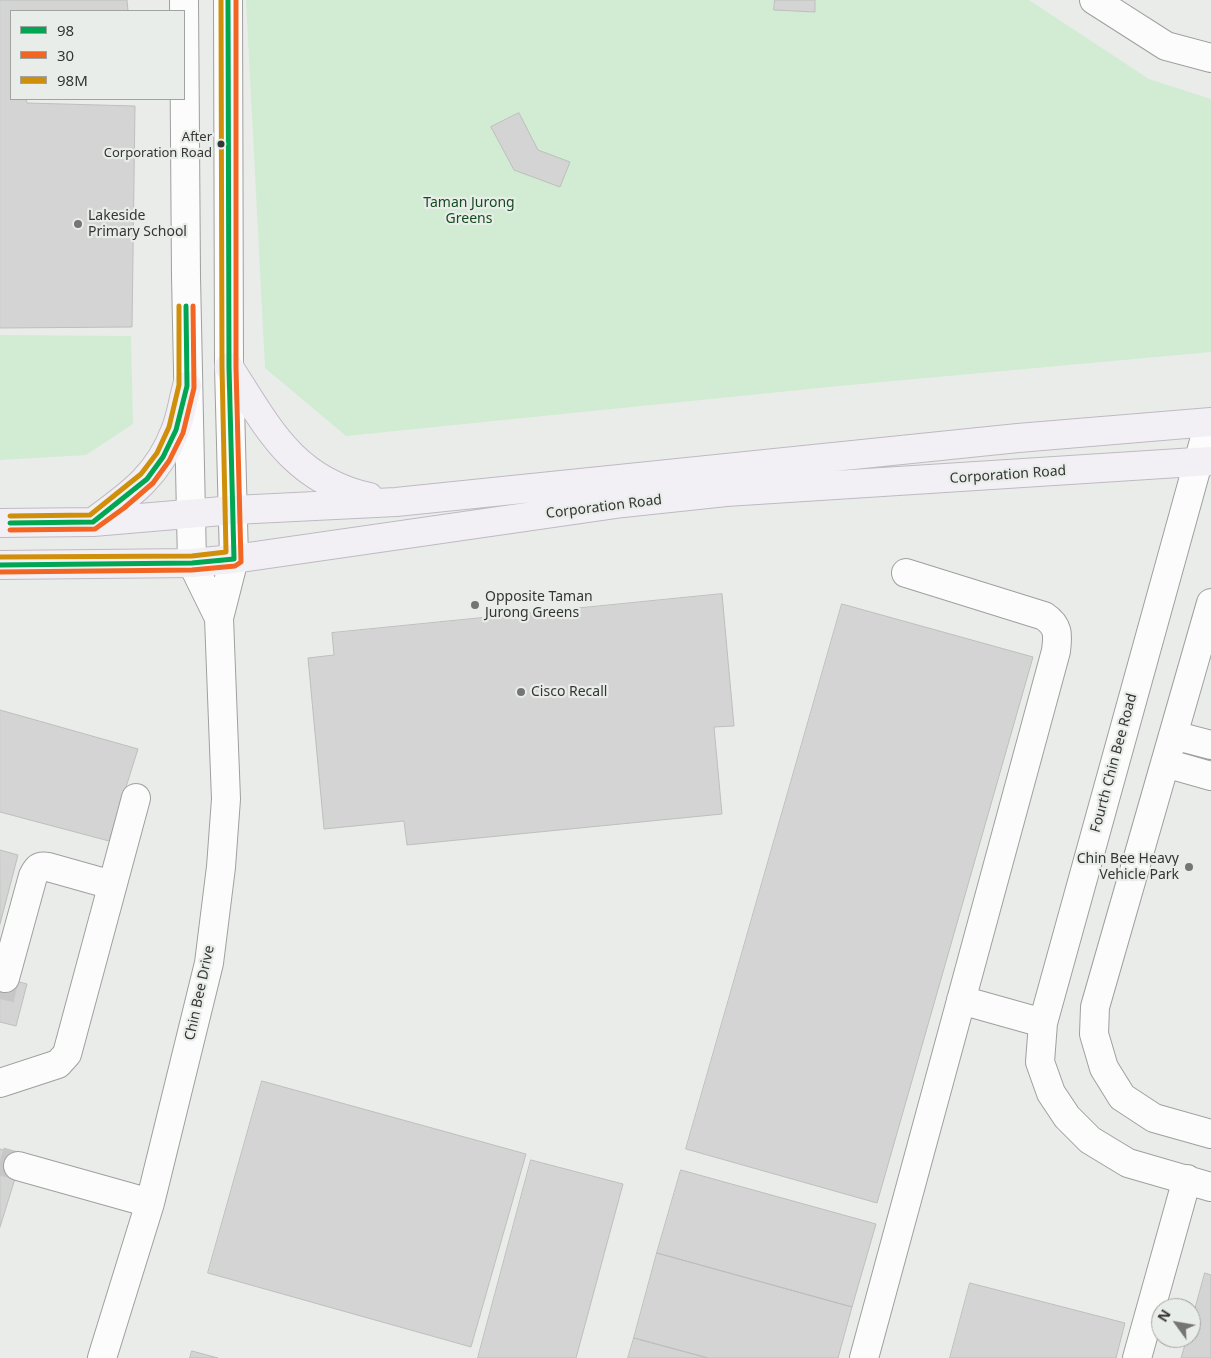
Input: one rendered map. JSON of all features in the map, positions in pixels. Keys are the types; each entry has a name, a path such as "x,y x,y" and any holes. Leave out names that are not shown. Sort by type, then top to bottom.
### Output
{"main road":[{"path":"229,367 268,428 295,460 332,485 359,495 396,502"},
{"path":"93,522 148,479 176,430 187,386"},
{"name":"Corporation Road","path":"0,523 93,522 234,510 396,502 1018,438 1210,422"},
{"name":"Corporation Road","path":"0,565 192,563 234,559 614,504 726,492 1204,462"}],"street":[{"name":"Chin Bee Drive","path":"102,1358 150,1202 209,963 220,883 226,799 219,618 234,559 229,367 228,0"},
{"path":"1094,0 1166,46 1211,58"},
{"path":"185,100 187,386 192,563"},
{"name":"Fourth Chin Bee Road","path":"1199,1183 1128,1162 1090,1140 1067,1117 1051,1093 1040,1062 1043,1023 1204,462 1210,422"},
{"name":"Chin Bee Drive","path":"192,563 219,618"},
{"path":"864,1358 1056,652 1057,638 1056,627 1044,616 906,573"},
{"path":"1211,602 1095,1007 1094,1034 1104,1068 1122,1096 1154,1118 1211,1134"},
{"path":"1173,735 1211,745"},
{"path":"1165,763 1211,776"},
{"path":"0,1084 58,1064 67,1054 136,798"},
{"path":"5,978 32,876 37,868 42,866 48,867 112,885"},
{"path":"961,1000 1043,1023"},
{"path":"18,1166 150,1202"},
{"path":"1137,1358 1199,1183"}],"green space":[{"name":"Taman Jurong Greens","path":"246,0 1029,0 1149,79 1211,99 1211,352 839,386 346,436 265,368"},
{"path":"0,335 131,336 133,424 86,455 0,460"}],"building":[{"path":"0,0 127,0 128,10 10,10 10,100 26,100 27,103 135,106 132,327 0,328"},
{"path":"775,0 815,0 815,12 774,10"},
{"path":"519,113 538,150 570,162 560,187 514,170 491,127"},
{"name":"Cisco Recall","path":"722,594 734,726 714,727 722,814 407,845 404,821 324,829 308,658 334,655 332,633"},
{"path":"842,604 1033,657 877,1203 686,1149"},
{"path":"0,710 138,749 109,841 0,812"},
{"path":"0,850 18,855 0,924"},
{"path":"0,977 27,984 16,1026 0,1022"},
{"path":"262,1081 526,1154 471,1347 208,1273"},
{"path":"0,1149 22,1156 0,1227"},
{"path":"531,1160 623,1184 576,1358 478,1358"},
{"path":"681,1170 876,1224 852,1307 657,1253"},
{"path":"657,1253 852,1307 838,1358 708,1358 634,1338"},
{"path":"1205,1273 1211,1275 1211,1358 1181,1358 1184,1348 1201,1348 1201,1298 1198,1298"},
{"path":"970,1283 1125,1323 1116,1358 950,1358"},
{"path":"634,1338 708,1358 628,1358"},
{"path":"192,1351 218,1358 190,1358"}],"tunnel":[{"path":"0,999 5,978"},
{"path":"0,1161 18,1166"}],"transit line":[{"name":"98M","path":"0,557 192,556 226,552 222,367 221,0"},
{"name":"98","path":"0,565 192,563 234,559 229,367 228,0"},
{"name":"30","path":"0,572 192,570 235,566 241,562 236,367 236,0"},
{"name":"98M","path":"10,516 90,515 141,474 157,453 169,427 179,385 179,306"},
{"name":"98","path":"10,523 93,522 147,479 163,457 176,430 187,386 186,306"},
{"name":"30","path":"10,530 95,529 124,508 153,483 169,461 183,433 194,388 193,306"}],"place":[{"name":"After Corporation Road","path":"221,144"},
{"name":"Lakeside Primary School","path":"78,224"},
{"name":"Opposite Taman Jurong Greens","path":"475,605"},
{"name":"Cisco Recall","path":"521,692"},
{"name":"Chin Bee Heavy Vehicle Park","path":"1189,867"}]}
